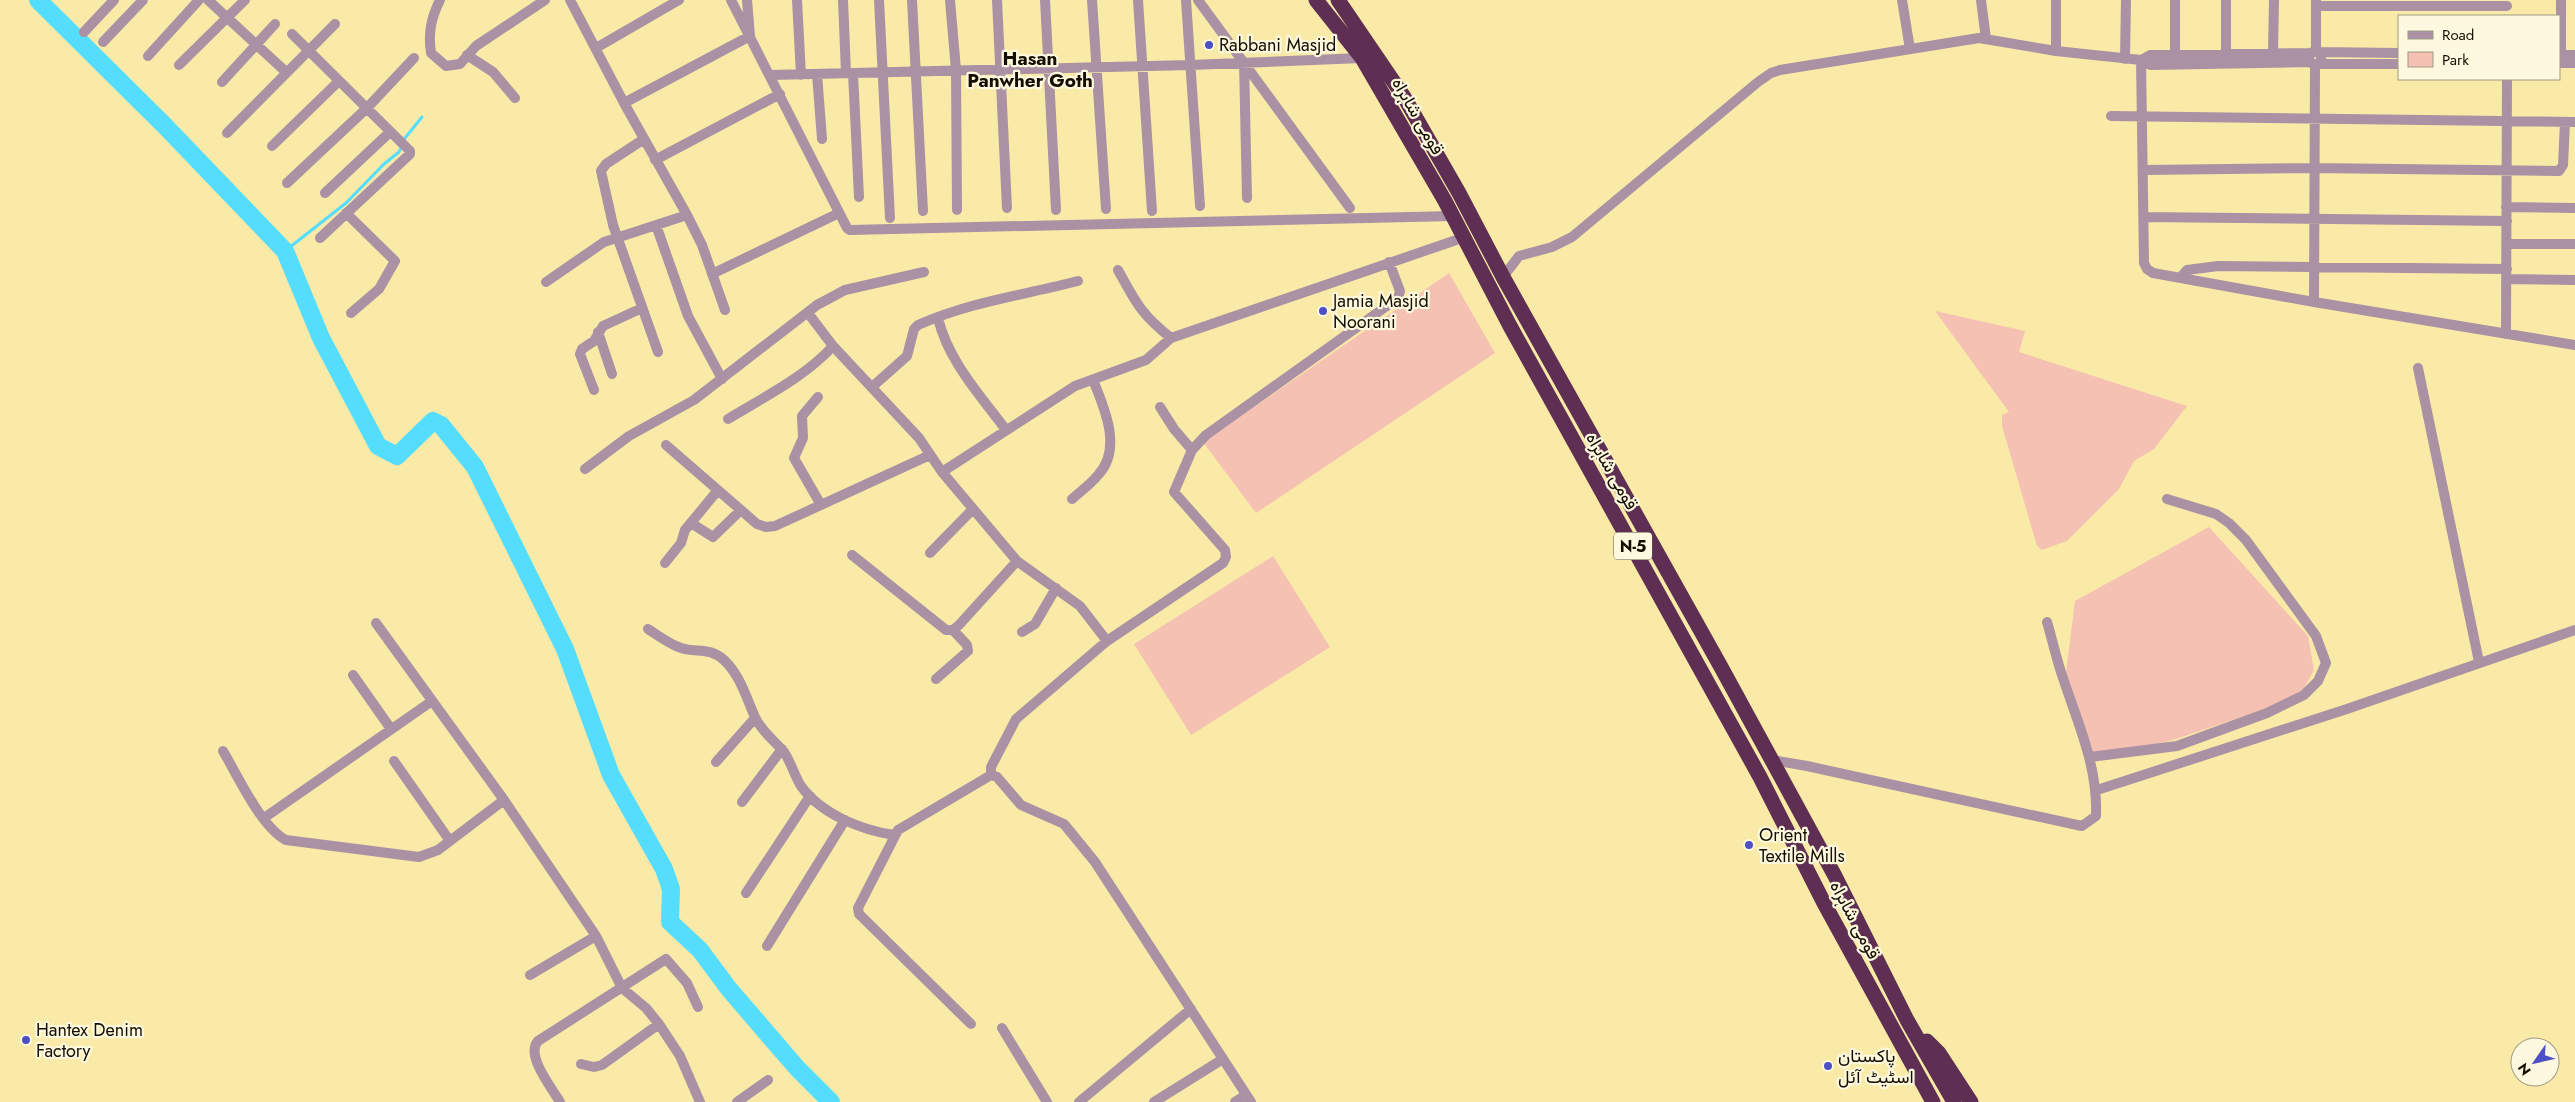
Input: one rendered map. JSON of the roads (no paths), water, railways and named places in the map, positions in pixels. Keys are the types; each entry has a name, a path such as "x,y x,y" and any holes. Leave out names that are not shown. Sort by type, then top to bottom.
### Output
{"highway":[{"name":"قومی شاہراہ","path":"1316,0 1362,58 1465,237 1520,344 1760,777 1825,905 1933,1102"},
{"name":"قومی شاہراہ","path":"1338,0 1404,97 1459,193 1503,277 1614,471 1772,760 1835,876 1907,1020 1954,1102"},
{"path":"1907,1020 1938,1054 1971,1102"}],"street":[{"path":"84,32 114,0"},
{"path":"103,42 143,0"},
{"path":"148,56 199,0"},
{"path":"208,0 286,72"},
{"path":"179,65 228,19 245,0"},
{"path":"440,0 433,15 430,32 431,53 446,66 460,64 476,46 545,0"},
{"path":"570,0 655,160 687,215 725,310"},
{"path":"596,48 679,0"},
{"path":"731,0 771,75 847,228 854,231 1362,216 1453,216"},
{"path":"747,0 750,36"},
{"path":"797,0 801,74"},
{"path":"844,0 859,197"},
{"path":"879,0 890,218"},
{"path":"912,0 922,211"},
{"path":"950,0 956,70 958,210"},
{"path":"997,0 1007,208"},
{"path":"1045,0 1056,210"},
{"path":"1092,0 1106,209"},
{"path":"1138,0 1152,211"},
{"path":"1186,0 1200,206"},
{"path":"1198,0 1350,208"},
{"path":"1902,0 1910,49"},
{"path":"1981,0 1986,39"},
{"path":"2056,0 2056,51"},
{"path":"2125,59 2126,0"},
{"path":"2175,0 2175,54"},
{"path":"2226,0 2226,54"},
{"path":"2273,53 2274,0"},
{"path":"2560,29 2561,0"},
{"path":"2314,302 2316,3 2507,7"},
{"path":"222,82 275,24"},
{"path":"227,134 335,24"},
{"path":"292,34 403,144 410,154 320,238"},
{"path":"624,103 750,36"},
{"path":"1503,277 1519,256 1552,247 1572,237 1770,73 1910,49 1986,39 2056,51 2141,60 2150,65 2398,54"},
{"path":"2141,60 2150,54 2273,53 2398,64"},
{"path":"467,55 492,72 515,98"},
{"path":"2560,58 2575,55"},
{"path":"287,183 367,108 414,58"},
{"path":"771,75 1190,65 1362,58"},
{"path":"2560,58 2575,63"},
{"path":"2141,60 2144,263 2147,269 2180,278 2314,302 2575,345"},
{"path":"1244,62 1247,198"},
{"path":"817,74 822,139"},
{"path":"2506,80 2506,334"},
{"path":"272,146 340,81"},
{"path":"655,160 780,94"},
{"path":"2111,116 2570,122 2564,165 2559,170 2314,168 2144,170"},
{"path":"324,193 390,132"},
{"path":"644,139 606,164 601,171 618,238 658,352"},
{"path":"2506,207 2575,208"},
{"path":"346,213 395,261 379,289 351,313"},
{"path":"712,274 840,213"},
{"path":"546,282 595,247 656,224 687,215"},
{"path":"2144,217 2507,221"},
{"path":"656,224 688,316 722,379"},
{"path":"942,472 1075,386 1146,360 1171,338 1465,237"},
{"path":"2507,244 2575,244"},
{"path":"991,775 991,767 1016,719 1107,641 1223,563 1226,557 1225,550 1174,492 1192,450 1206,435 1398,298 1400,291 1389,262"},
{"path":"2180,278 2191,269 2218,266 2314,266 2507,274 2575,280"},
{"path":"1118,270 1136,304 1147,318 1171,338"},
{"path":"585,469 629,436 694,400 817,305 845,290 924,272"},
{"path":"872,387 908,356 914,329 938,318 1005,296 1022,296 1078,281"},
{"path":"594,390 580,351 594,341 603,326 642,308"},
{"path":"808,313 833,346 919,438 942,472 1017,562 1080,606 1107,641"},
{"path":"938,318 942,335 957,364 1006,430"},
{"path":"598,332 612,374"},
{"path":"728,419 798,375 822,358 833,346"},
{"path":"2418,368 2479,662"},
{"path":"1072,499 1100,474 1107,459 1110,442 1107,415 1093,380"},
{"path":"818,397 802,416 803,438 794,458 821,505"},
{"path":"1160,407 1174,429 1192,450"},
{"path":"666,445 757,524 766,527 775,526 930,455"},
{"path":"665,564 681,543 691,523 718,490"},
{"path":"2090,757 2178,746 2267,713 2304,695 2318,681 2326,662 2316,636 2246,540 2230,523 2216,514 2168,499"},
{"path":"930,553 973,509"},
{"path":"691,523 712,538 740,510"},
{"path":"852,555 946,630 953,630 968,645 968,651 936,679"},
{"path":"953,630 1017,562"},
{"path":"1022,632 1035,624 1044,612 1056,588"},
{"path":"1772,760 2082,826 2096,816 2097,790 2090,757 2063,678 2047,622"},
{"path":"376,623 504,800 596,936 622,988 646,1008 659,1024 680,1056 700,1102"},
{"path":"648,629 683,648 710,650 716,653 733,672 755,718 782,749 801,785 810,796 845,820 880,833 894,835"},
{"path":"2097,790 2338,712 2575,630"},
{"path":"352,675 391,729"},
{"path":"264,818 432,700"},
{"path":"716,762 755,718"},
{"path":"742,802 782,749"},
{"path":"223,751 264,818 274,831 286,840 411,858 430,854 504,800"},
{"path":"394,761 450,841"},
{"path":"970,1024 858,911 858,905 894,835 904,826 991,775 997,777 1020,805 1064,824 1095,862 1248,1099 1235,1102"},
{"path":"746,893 810,796"},
{"path":"767,946 845,820"},
{"path":"530,975 596,936"},
{"path":"560,1102 535,1059 535,1044 666,959 687,983 698,1006"},
{"path":"1079,1102 1191,1009"},
{"path":"581,1064 594,1067 602,1065 659,1024"},
{"path":"1002,1028 1047,1102"},
{"path":"1154,1102 1223,1059"},
{"path":"737,1102 768,1080"}],"waterway":[{"path":"38,0 165,126 285,251 321,338 378,446 397,456 433,421 441,425 475,467 565,649 611,775 664,869 671,889 670,922 700,950 729,989 797,1068 831,1102"},
{"path":"285,251 346,203 384,164 399,152 405,138 422,117"}],"place":[{"name":"Rabbani Masjid","path":"1209,45"},
{"name":"Jamia Masjid Noorani","path":"1323,311"},
{"name":"Orient Textile Mills","path":"1749,845"},
{"name":"Hantex Denim Factory","path":"26,1040"},
{"name":"پاکستان اسٹیٹ آئل","path":"1828,1066"}],"district":[{"name":"Hasan Panwher Goth","path":"1030,69"}]}
